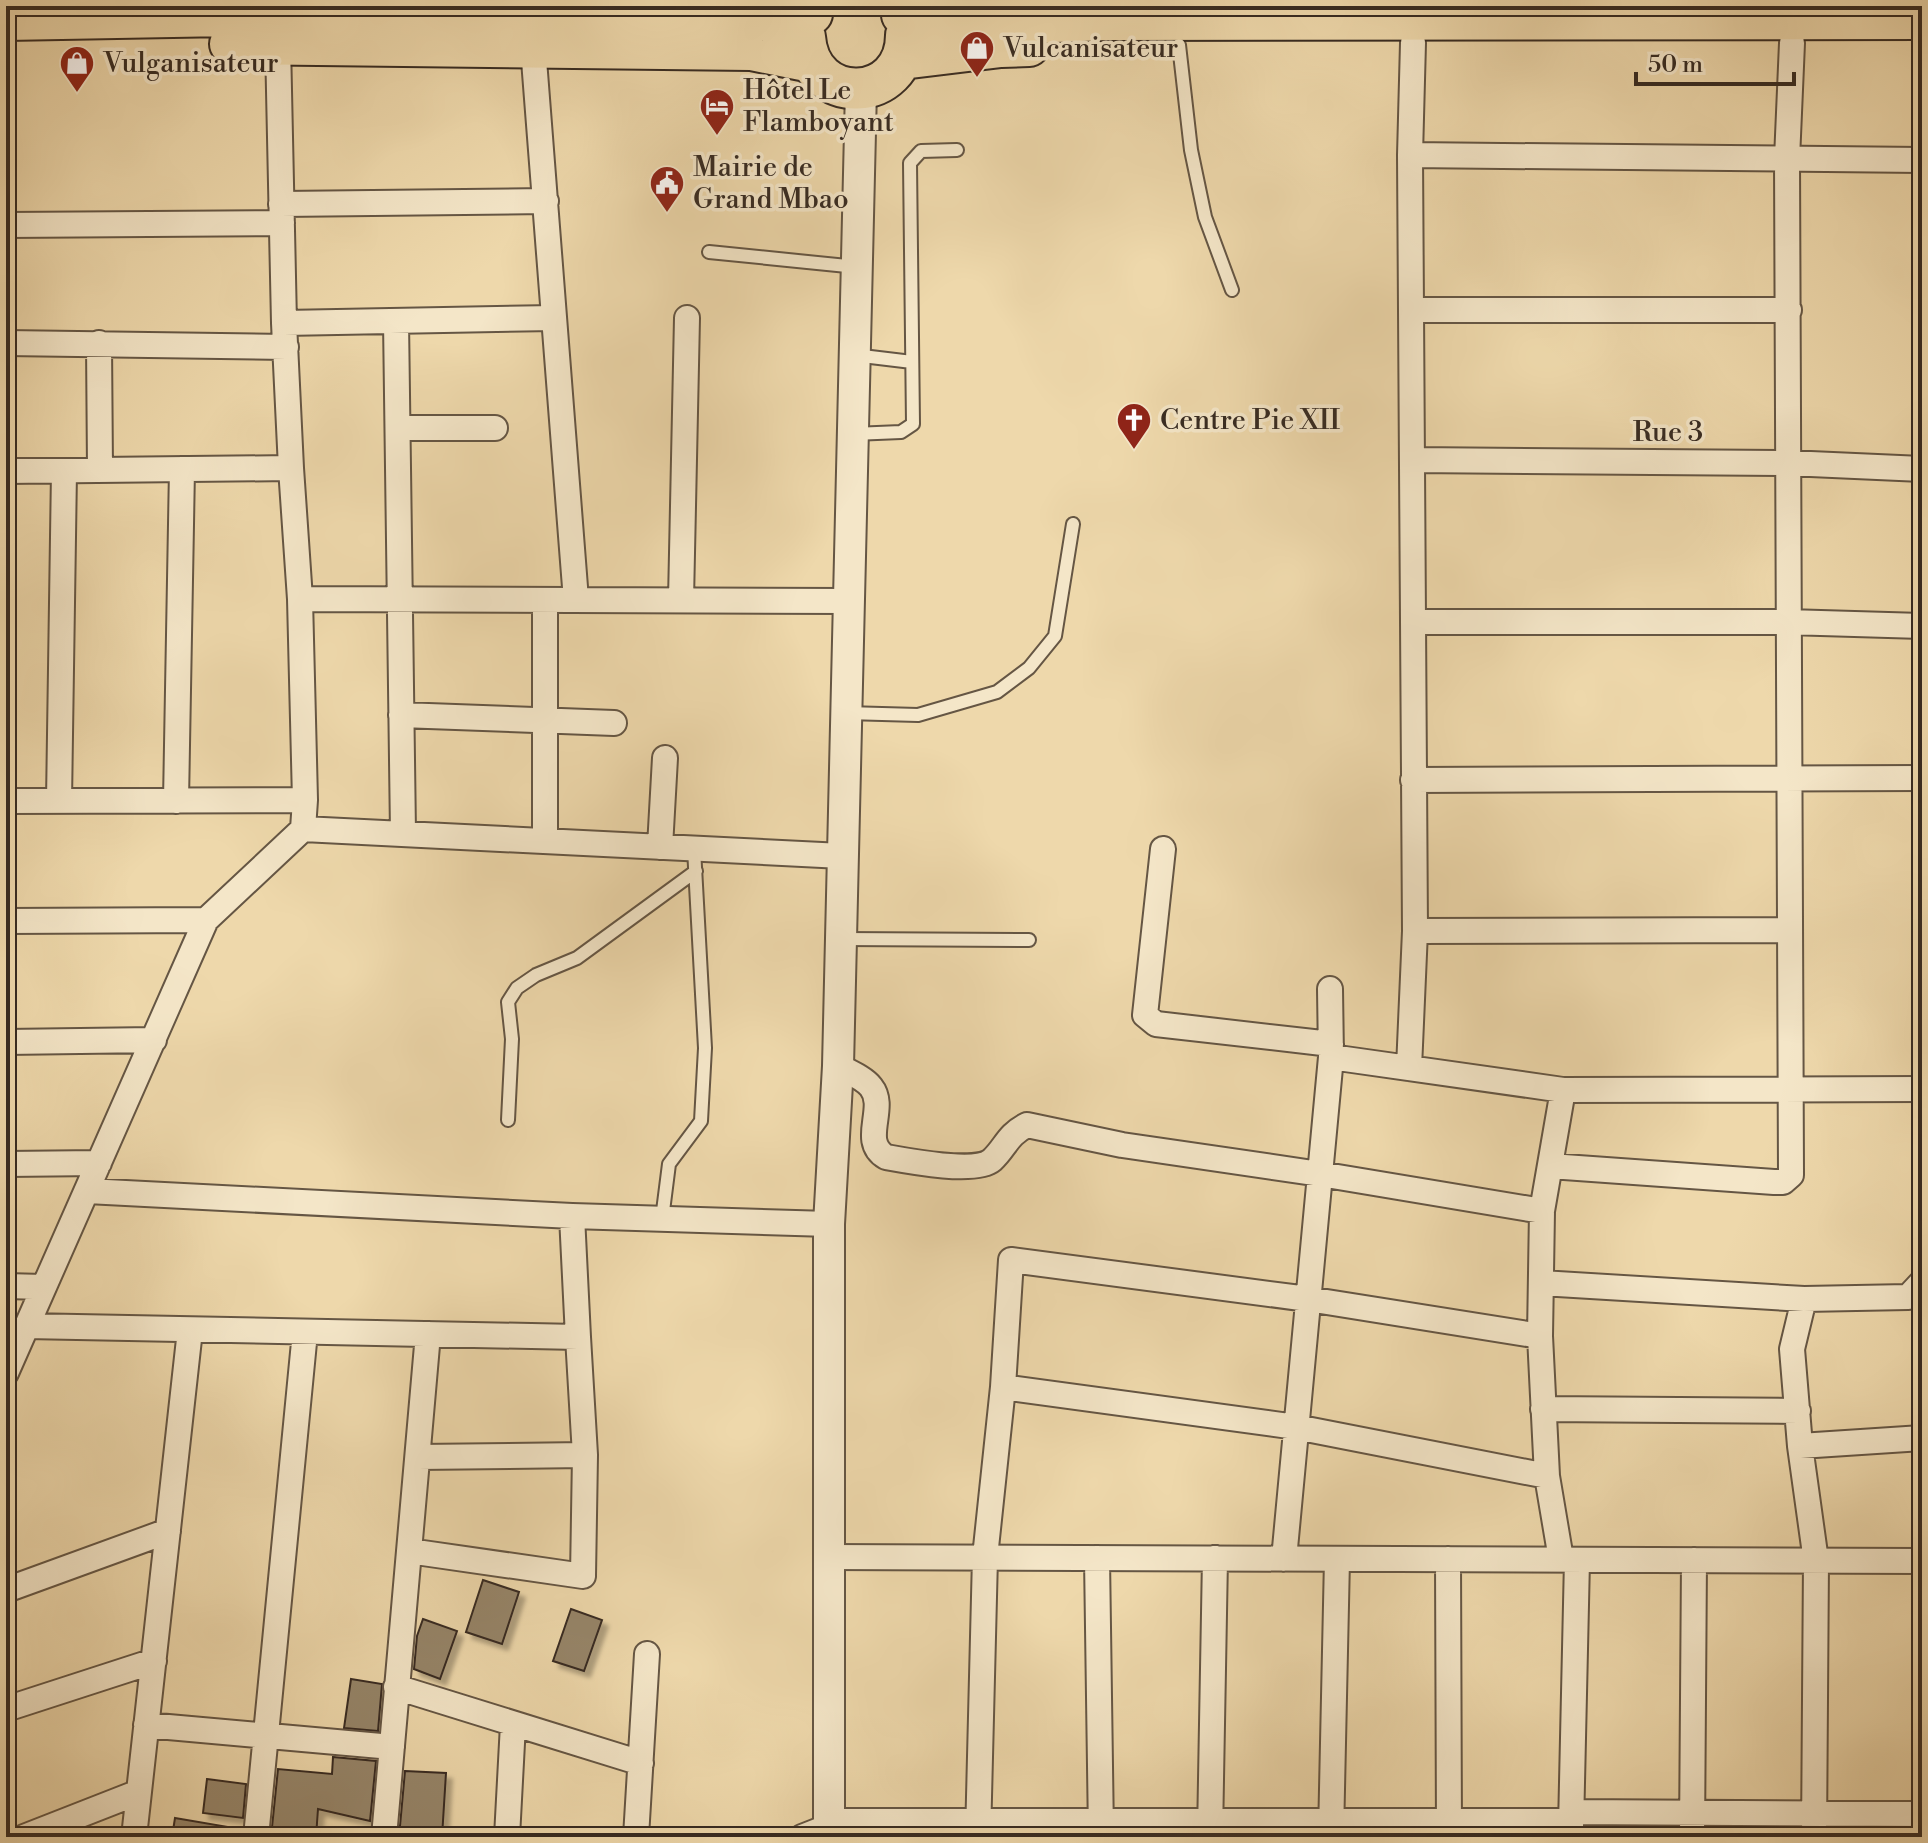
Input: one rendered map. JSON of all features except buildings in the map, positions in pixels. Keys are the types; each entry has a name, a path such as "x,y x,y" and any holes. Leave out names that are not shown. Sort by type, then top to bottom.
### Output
{"highway":[{"path":"6,20 111,13 343,10 755,21 814,10 805,38 811,62 827,80 849,89 861,89 884,81 894,72 902,59 907,39 898,11 1005,24 1107,13 1168,24 1413,43 1922,42"},
{"path":"902,59 1168,24 1922,19"},
{"path":"6,45 278,44 751,50 811,62"}],"street":[{"path":"1409,1068 1415,931 1410,155 1413,43"},
{"path":"1550,1166 1783,1182 1791,1175 1787,159 1792,43"},
{"path":"6,1373 206,920 303,829 300,599 285,335 278,44"},
{"path":"533,47 576,600"},
{"path":"861,89 838,1066 829,1224 822,1830 1449,1829 1571,1823 1692,1812 1814,1825 1922,1814"},
{"path":"1410,155 1922,160"},
{"path":"6,225 546,201"},
{"path":"1412,310 1789,310"},
{"path":"6,343 99,343 285,335 396,321 554,318"},
{"path":"681,600 687,318"},
{"path":"396,321 403,833"},
{"path":"99,343 100,470"},
{"path":"398,428 495,428"},
{"name":"Rue 3","path":"1413,460 1788,463 1922,469"},
{"path":"6,471 291,468"},
{"path":"176,801 182,469"},
{"path":"59,801 64,471"},
{"path":"300,599 849,601"},
{"path":"545,600 545,841"},
{"path":"1413,622 1787,622 1922,626"},
{"path":"401,715 614,723"},
{"path":"660,847 665,758"},
{"path":"1413,780 1922,778"},
{"path":"6,801 305,800"},
{"path":"303,829 660,847 695,860 842,856"},
{"path":"1163,849 1145,1015 1156,1024 1331,1050 1409,1068 1563,1090 1922,1089"},
{"path":"6,921 206,920"},
{"path":"1415,931 1789,930"},
{"path":"1284,1559 1331,1050 1330,989"},
{"path":"6,1042 154,1040"},
{"path":"838,1066 869,1083 877,1095 873,1140 878,1153 886,1157 974,1168 990,1162 1013,1132 1027,1125 1122,1145 1542,1211"},
{"path":"1563,1090 1542,1211 1540,1336 1547,1476 1569,1560 1571,1823"},
{"path":"6,1164 99,1163"},
{"path":"87,1191 572,1216 829,1224"},
{"path":"409,1551 583,1576 585,1455 572,1216"},
{"path":"978,1829 985,1557 1003,1387 1011,1260 1308,1299 1540,1336"},
{"path":"1541,1283 1804,1299 1908,1297 1922,1282"},
{"path":"6,1286 43,1287"},
{"path":"1804,1299 1792,1349 1800,1446 1816,1561 1814,1825"},
{"path":"26,1326 578,1337"},
{"path":"134,1837 190,1330"},
{"path":"256,1837 305,1332"},
{"path":"384,1837 428,1334"},
{"path":"1003,1387 1296,1427 1547,1476"},
{"path":"1543,1409 1798,1411"},
{"path":"1800,1446 1922,1438"},
{"path":"418,1457 585,1455"},
{"path":"6,1590 168,1531"},
{"path":"827,1557 1922,1561"},
{"path":"1097,1558 1101,1829"},
{"path":"1210,1829 1215,1558"},
{"path":"1331,1829 1337,1559"},
{"path":"1448,1559 1449,1829"},
{"path":"1692,1837 1694,1560"},
{"path":"636,1837 647,1654"},
{"path":"6,1709 154,1661"},
{"path":"396,1687 641,1763"},
{"path":"507,1837 513,1724"},
{"path":"146,1725 392,1747"},
{"path":"24,1837 139,1792"}],"lane":[{"path":"1168,24 1205,217 1232,290"},
{"path":"853,434 901,432 913,424 910,163 921,151 957,150"},
{"path":"709,252 857,267"},
{"path":"854,355 912,362"},
{"path":"846,713 918,715 997,692 1029,668 1055,636 1073,524"},
{"path":"508,1120 512,1039 508,1002 517,988 536,975 577,958 695,860"},
{"path":"662,1219 669,1164 701,1121 705,1048 695,860"},
{"path":"840,939 1029,940"}],"place":[{"name":"Vulcanisateur","path":"977,79"},
{"name":"Vulganisateur","path":"77,94"},
{"name":"Hôtel Le Flamboyant","path":"717,137"},
{"name":"Mairie de Grand Mbao","path":"667,214"},
{"name":"Centre Pie XII","path":"1134,451"}]}
